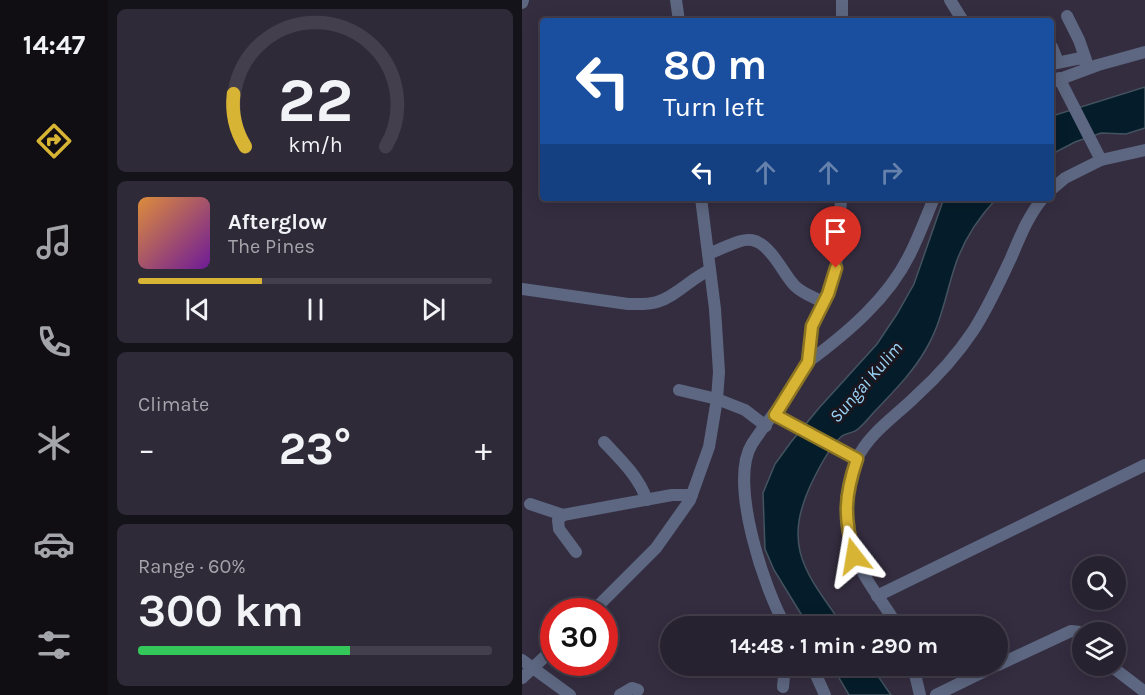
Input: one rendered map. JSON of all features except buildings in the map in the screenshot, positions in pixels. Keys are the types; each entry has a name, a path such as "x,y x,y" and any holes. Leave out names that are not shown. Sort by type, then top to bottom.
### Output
{"street":[{"path":"676,0 679,18"},
{"path":"842,0 842,18"},
{"path":"950,0 961,18"},
{"path":"1067,16 1088,64"},
{"path":"1099,156 1058,83 1088,64 1145,52"},
{"path":"1055,63 1082,58 1088,64"},
{"path":"1054,187 1099,156 1145,150"},
{"path":"606,598 656,548 692,495 709,447 717,399 718,351 701,201"},
{"path":"779,616 761,572 748,519 744,482 746,459 751,446 766,426 779,418 808,362 812,326 828,294 836,268 841,201"},
{"path":"808,362 864,315 890,286 909,255 933,201"},
{"path":"891,616 869,586 854,556 847,528 846,501 854,457 885,422 916,397 946,365 972,332 990,302 1033,209 1040,201"},
{"path":"708,254 746,240 756,240 767,247 795,286 823,302"},
{"path":"522,289 628,304 645,304 657,302 672,295 697,275 710,270"},
{"path":"679,390 717,399 745,410 766,426"},
{"path":"779,418 854,457"},
{"path":"604,442 629,467 641,484 647,500"},
{"path":"878,596 1145,465"},
{"path":"530,504 563,515 672,495 692,495"},
{"path":"563,515 558,520 559,529 576,552"},
{"path":"1008,660 1072,631"},
{"path":"522,660 570,695"},
{"path":"522,678 540,661"},
{"path":"783,687 784,676"},
{"path":"816,676 825,695"},
{"path":"915,676 920,695"},
{"path":"936,695 974,676"},
{"path":"1124,676 1145,692"},
{"path":"620,695 632,688 638,690"}],"water":[{"path":"1145,87 1145,128 1126,134 1101,133 1075,142 1054,153 1054,115"},
{"name":"Sungai Kulim","path":"943,201 994,201 968,236 956,263 936,328 921,357 863,424 838,440 814,478 804,502 799,522 798,541 808,574 836,616 802,616 774,570 765,549 763,493 775,464 791,442 877,344 914,284"},
{"path":"838,676 878,676 891,695 849,695"}],"route":[{"path":"836,268 828,294 812,326 808,362 775,415 857,459 846,501 847,528 854,556"}]}
